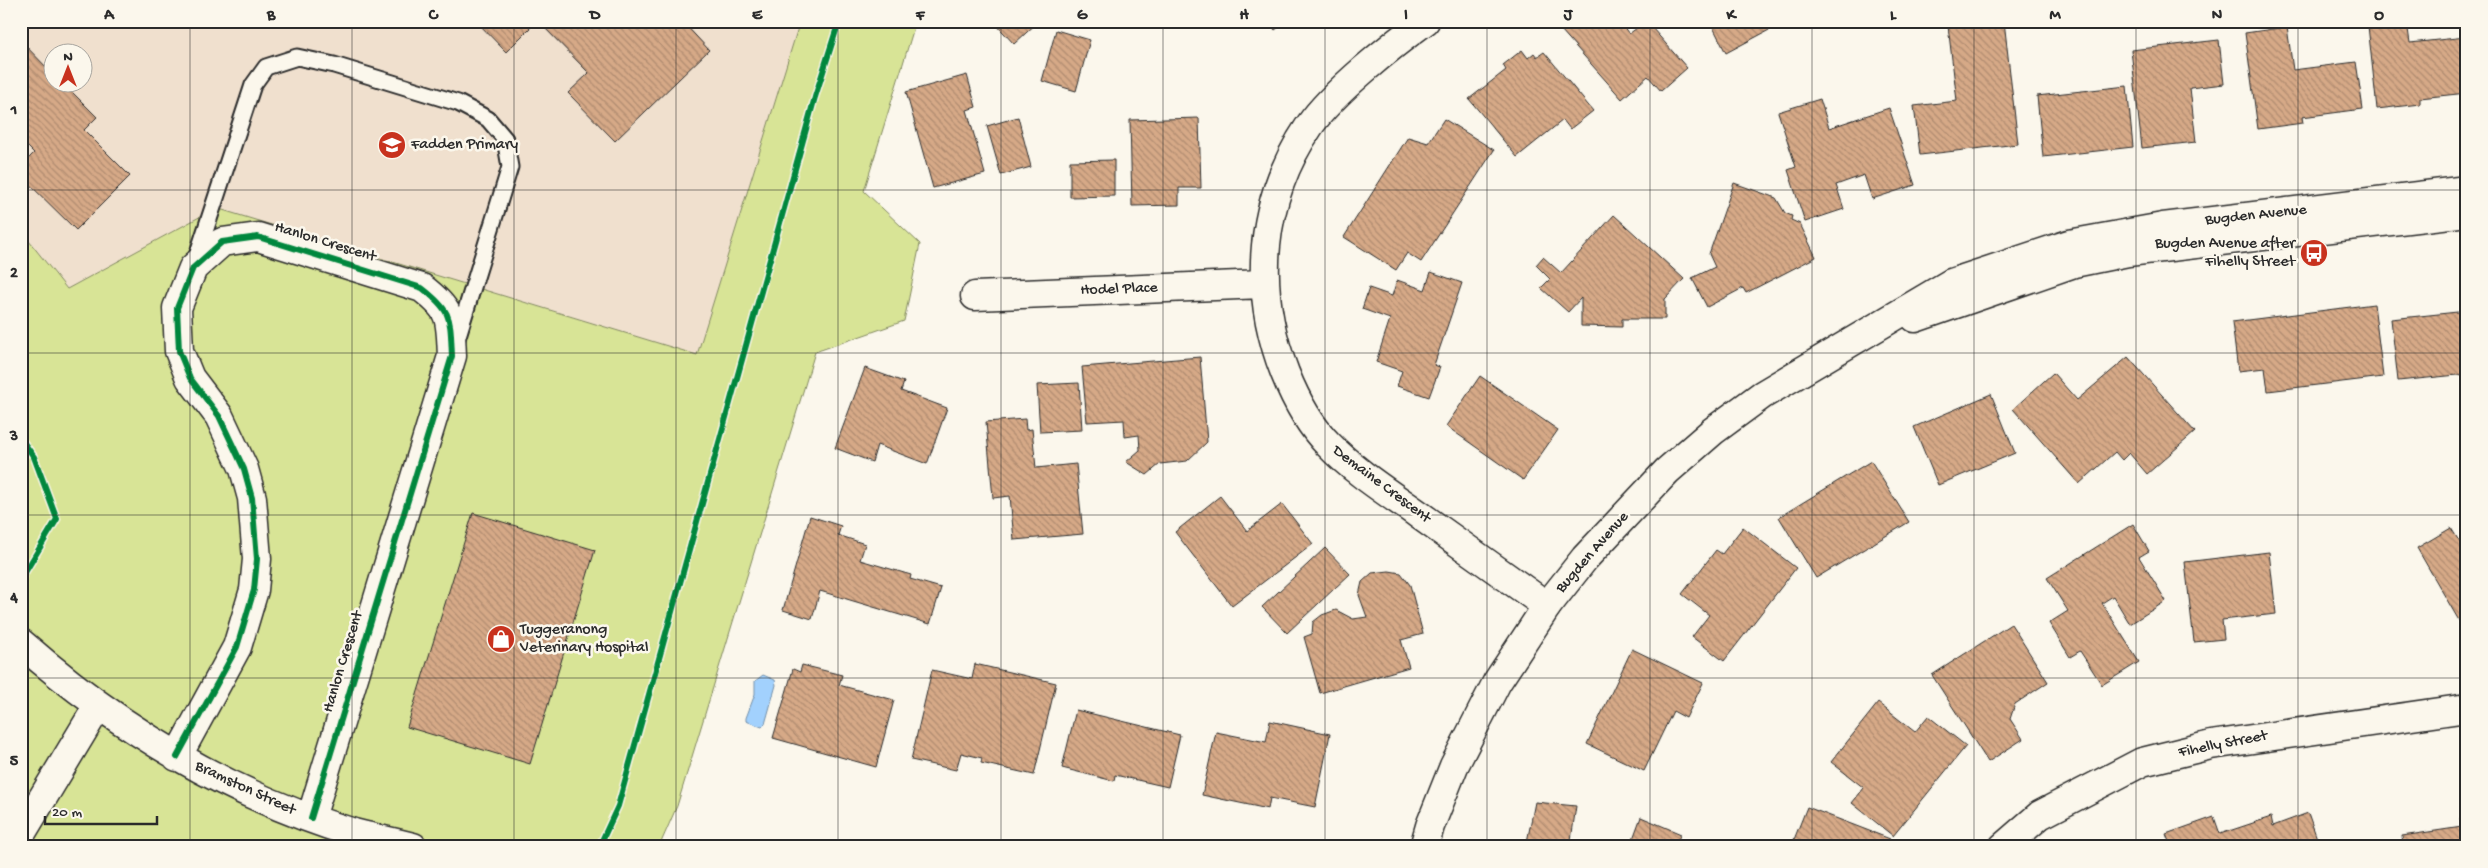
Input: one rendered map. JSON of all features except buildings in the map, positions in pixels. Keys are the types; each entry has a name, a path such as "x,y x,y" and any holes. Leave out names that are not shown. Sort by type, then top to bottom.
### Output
{"street":[{"name":"Demaine Crescent","path":"1415,24 1346,86 1311,124 1284,172 1268,227 1263,284 1273,344 1295,398 1328,444 1368,479 1548,606"},
{"name":"Bugden Avenue","path":"2235,229 2467,190"},
{"name":"Bugden Avenue","path":"1424,847 1430,826 1454,766 1488,699 1497,682 1548,606 1598,543 1667,471 1713,430 1762,395 1951,283 2072,253 2154,228 2235,229 2467,212"},
{"name":"Hanlon Crescent","path":"177,757 237,647 254,590 257,559 252,498 244,469 219,416 190,378 179,351 177,308 192,268 222,242 258,237 422,288 442,303 450,319 452,356 311,818"},
{"name":"Hodel Place","path":"975,296 1263,284"},
{"name":"Bramston Street","path":"21,643 98,706 177,757 276,805 355,833 413,847"},
{"path":"21,834 98,706"},
{"name":"Fihelly Street","path":"2003,847 2040,815 2142,762 2211,745 2467,708"}],"lane":[{"path":"192,268 253,84 266,67 297,57 334,65 458,102 488,119 505,139 510,167 452,356"}],"shaded area":[{"name":"Fadden Primary","path":"21,21 800,21 697,355 216,208 67,289 21,231"}],"green space":[{"path":"800,21 916,21 864,191 920,244 904,321 815,352 677,806 659,847 21,847 21,231 67,289 216,208 697,355"}],"water":[{"path":"763,675 775,680 776,685 765,724 762,727 746,721 746,718 755,694 755,681"}],"cycle path":[{"path":"599,847 618,806 815,97 839,21"},
{"path":"177,757 237,647 254,590 257,559 252,498 244,469 219,416 190,378 179,351 177,308 193,268 222,242 258,237 422,288 445,310 450,324 452,356 311,818"},
{"path":"21,439 34,457 57,519 21,579"}],"place":[{"name":"Fadden Primary","path":"392,145"},
{"name":"Bugden Avenue after Fihelly Street","path":"2314,253"},
{"name":"Tuggeranong Veterinary Hospital","path":"501,639"}]}
